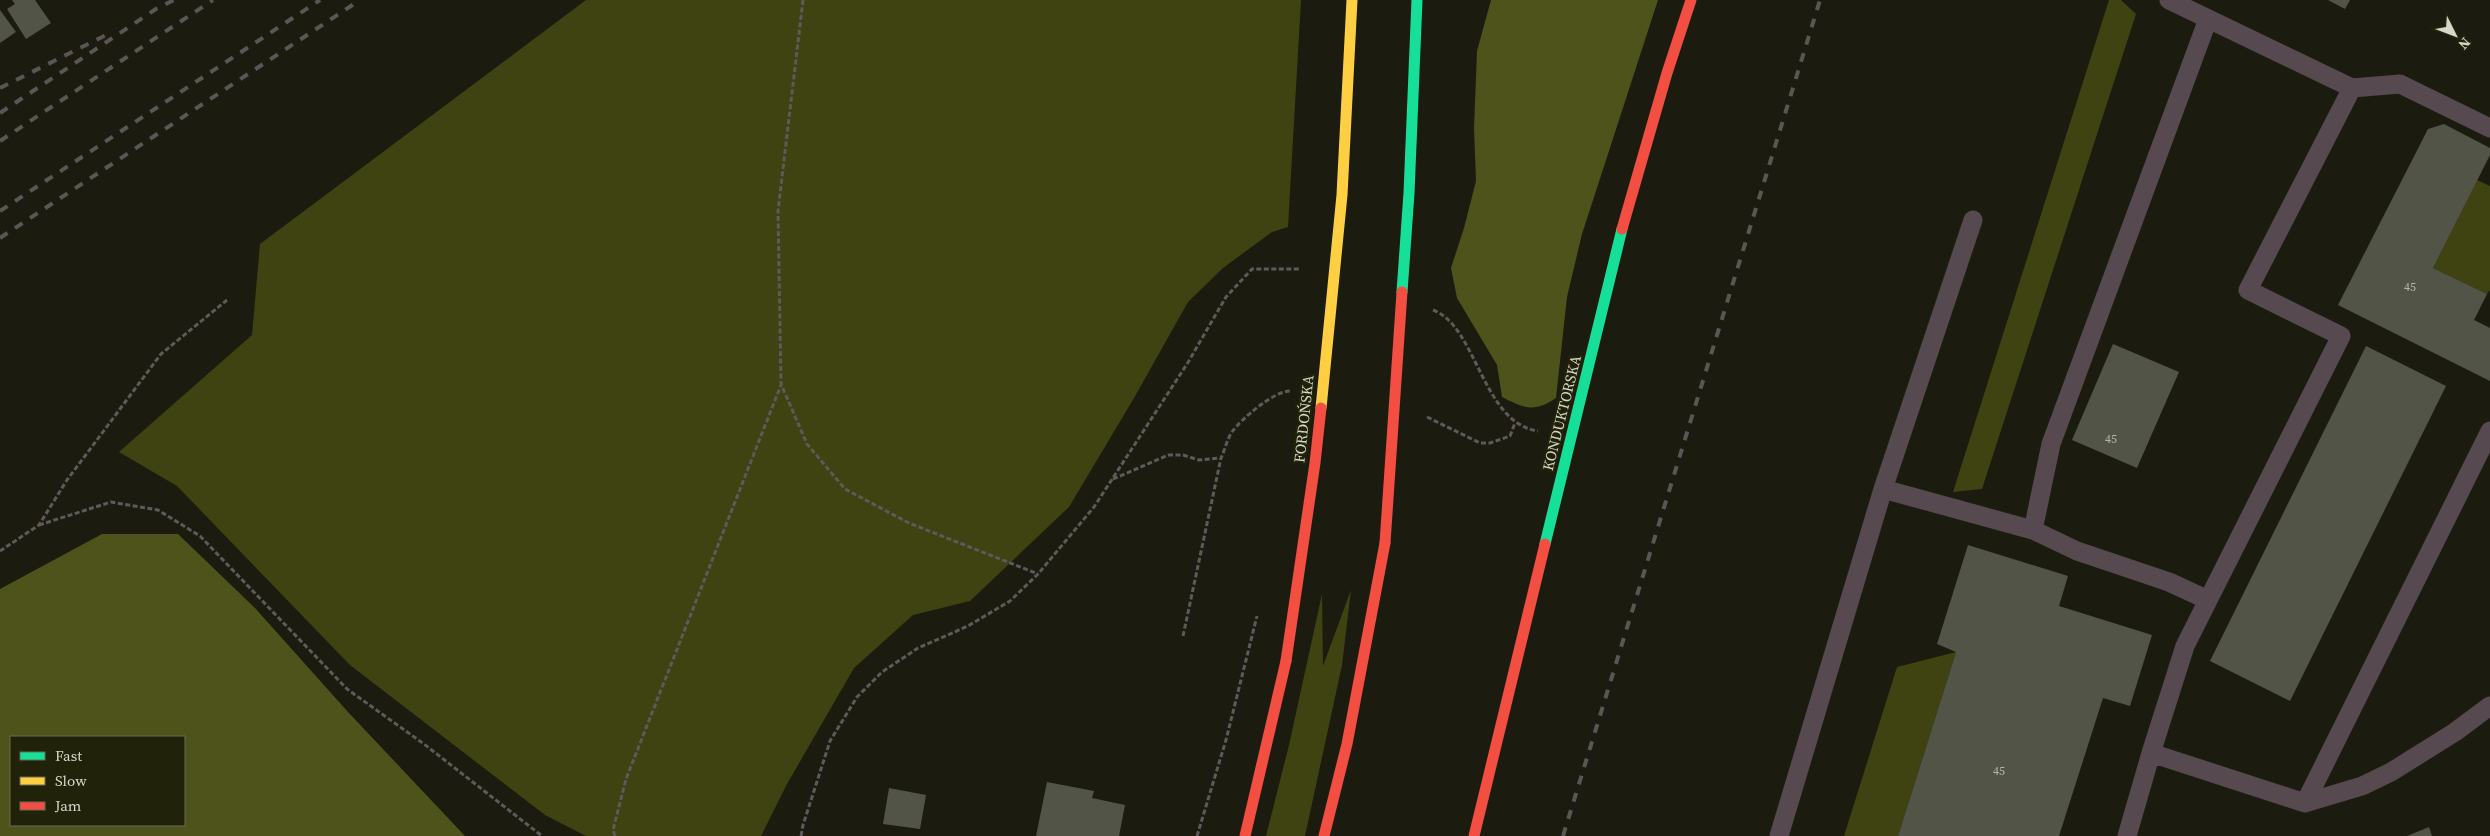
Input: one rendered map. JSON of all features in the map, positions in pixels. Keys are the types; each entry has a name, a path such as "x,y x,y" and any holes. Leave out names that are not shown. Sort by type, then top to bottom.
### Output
{"main road":[{"name":"FORDOŃSKA","path":"1245,836 1286,662 1315,463 1342,195 1352,0"},
{"path":"1324,836 1347,744 1385,543 1409,193 1417,0"},
{"name":"KONDUKTORSKA","path":"1474,836 1622,228 1644,147 1692,0"}],"lane":[{"path":"2169,0 2352,88 2400,84 2490,128"},
{"path":"2033,530 2051,444 2208,19"},
{"path":"2127,836 2151,753 2186,646 2341,336 2248,290 2352,88"},
{"path":"1780,836 1883,489 1973,220"},
{"path":"2305,804 2490,431"},
{"path":"1883,489 2033,530 2077,551 2169,582 2208,600"},
{"path":"2151,753 2305,804 2362,786 2391,772 2455,732 2490,706"}],"path":[{"path":"803,0 778,211 782,384 807,444 845,489 909,523 1038,574"},
{"path":"801,836 830,741 857,697 882,672 918,648 968,626 1010,601 1038,574 1094,507 1232,290 1252,269 1305,269"},
{"path":"39,525 67,480 161,354 227,300"},
{"path":"1428,309 1437,312 1454,327 1465,342 1489,389 1515,423 1530,430 1572,436"},
{"path":"615,836 613,830 626,779 782,384"},
{"path":"1112,479 1168,455 1183,455 1199,460 1221,458"},
{"path":"0,551 39,525 111,502 158,510 200,536 347,689 424,744 542,836"},
{"path":"1197,836 1226,740 1258,612"}],"green space":[{"path":"586,0 1301,0 1288,227 1272,232 1223,268 1188,302 1069,507 970,601 913,615 854,668 787,784 761,836 586,836 545,815 350,665 177,486 119,452 252,335 260,244"},
{"path":"1491,0 1658,0 1582,234 1567,297 1556,398 1535,407 1523,406 1502,397 1497,365 1457,298 1451,268 1476,181 1474,128 1477,51"},
{"path":"2109,0 2121,0 2136,14 1982,489 1953,492"},
{"path":"2477,180 2490,186 2490,290 2487,294 2433,268"},
{"path":"102,534 178,534 255,608 348,712 465,836 0,836 0,589"},
{"path":"1351,590 1342,665 1305,836 1266,836 1289,745 1322,594 1323,666"},
{"path":"1956,652 1898,836 1844,836 1897,667"}],"building":[{"path":"12,0 35,0 51,23 26,39 7,9 15,4"},
{"path":"2328,0 2350,0 2345,9"},
{"path":"0,10 16,32 0,43"},
{"path":"2444,124 2490,148 2490,155 2433,268 2487,294 2474,320 2490,328 2490,381 2338,305 2428,129"},
{"path":"2113,344 2179,372 2137,468 2072,440"},
{"path":"2366,346 2446,386 2290,701 2210,661"},
{"path":"1968,545 2068,576 2059,606 2152,635 2130,706 2103,698 2059,836 1898,836 1956,652 1937,644"},
{"path":"1047,782 1094,791 1092,798 1125,805 1119,836 1036,836"},
{"path":"889,788 926,795 920,829 883,824"},
{"path":"2429,827 2432,836 2407,836"}],"railway":[{"path":"0,113 156,9 174,0"},
{"path":"0,141 213,0"},
{"path":"0,211 320,0"},
{"path":"0,238 360,0"},
{"path":"1563,836 1820,0"},
{"path":"0,88 112,32"}],"traffic: fast":[{"path":"1402,292 1409,193 1417,0"},
{"path":"1545,544 1622,229"}],"traffic: jam":[{"path":"1622,229 1667,73 1691,0"},
{"path":"1385,543 1402,292"},
{"path":"1286,661 1315,463 1321,408"},
{"path":"1324,836 1347,744 1385,543"},
{"path":"1474,836 1545,544"},
{"path":"1245,836 1286,661"}],"traffic: slow":[{"path":"1321,408 1342,195 1352,0"}]}
